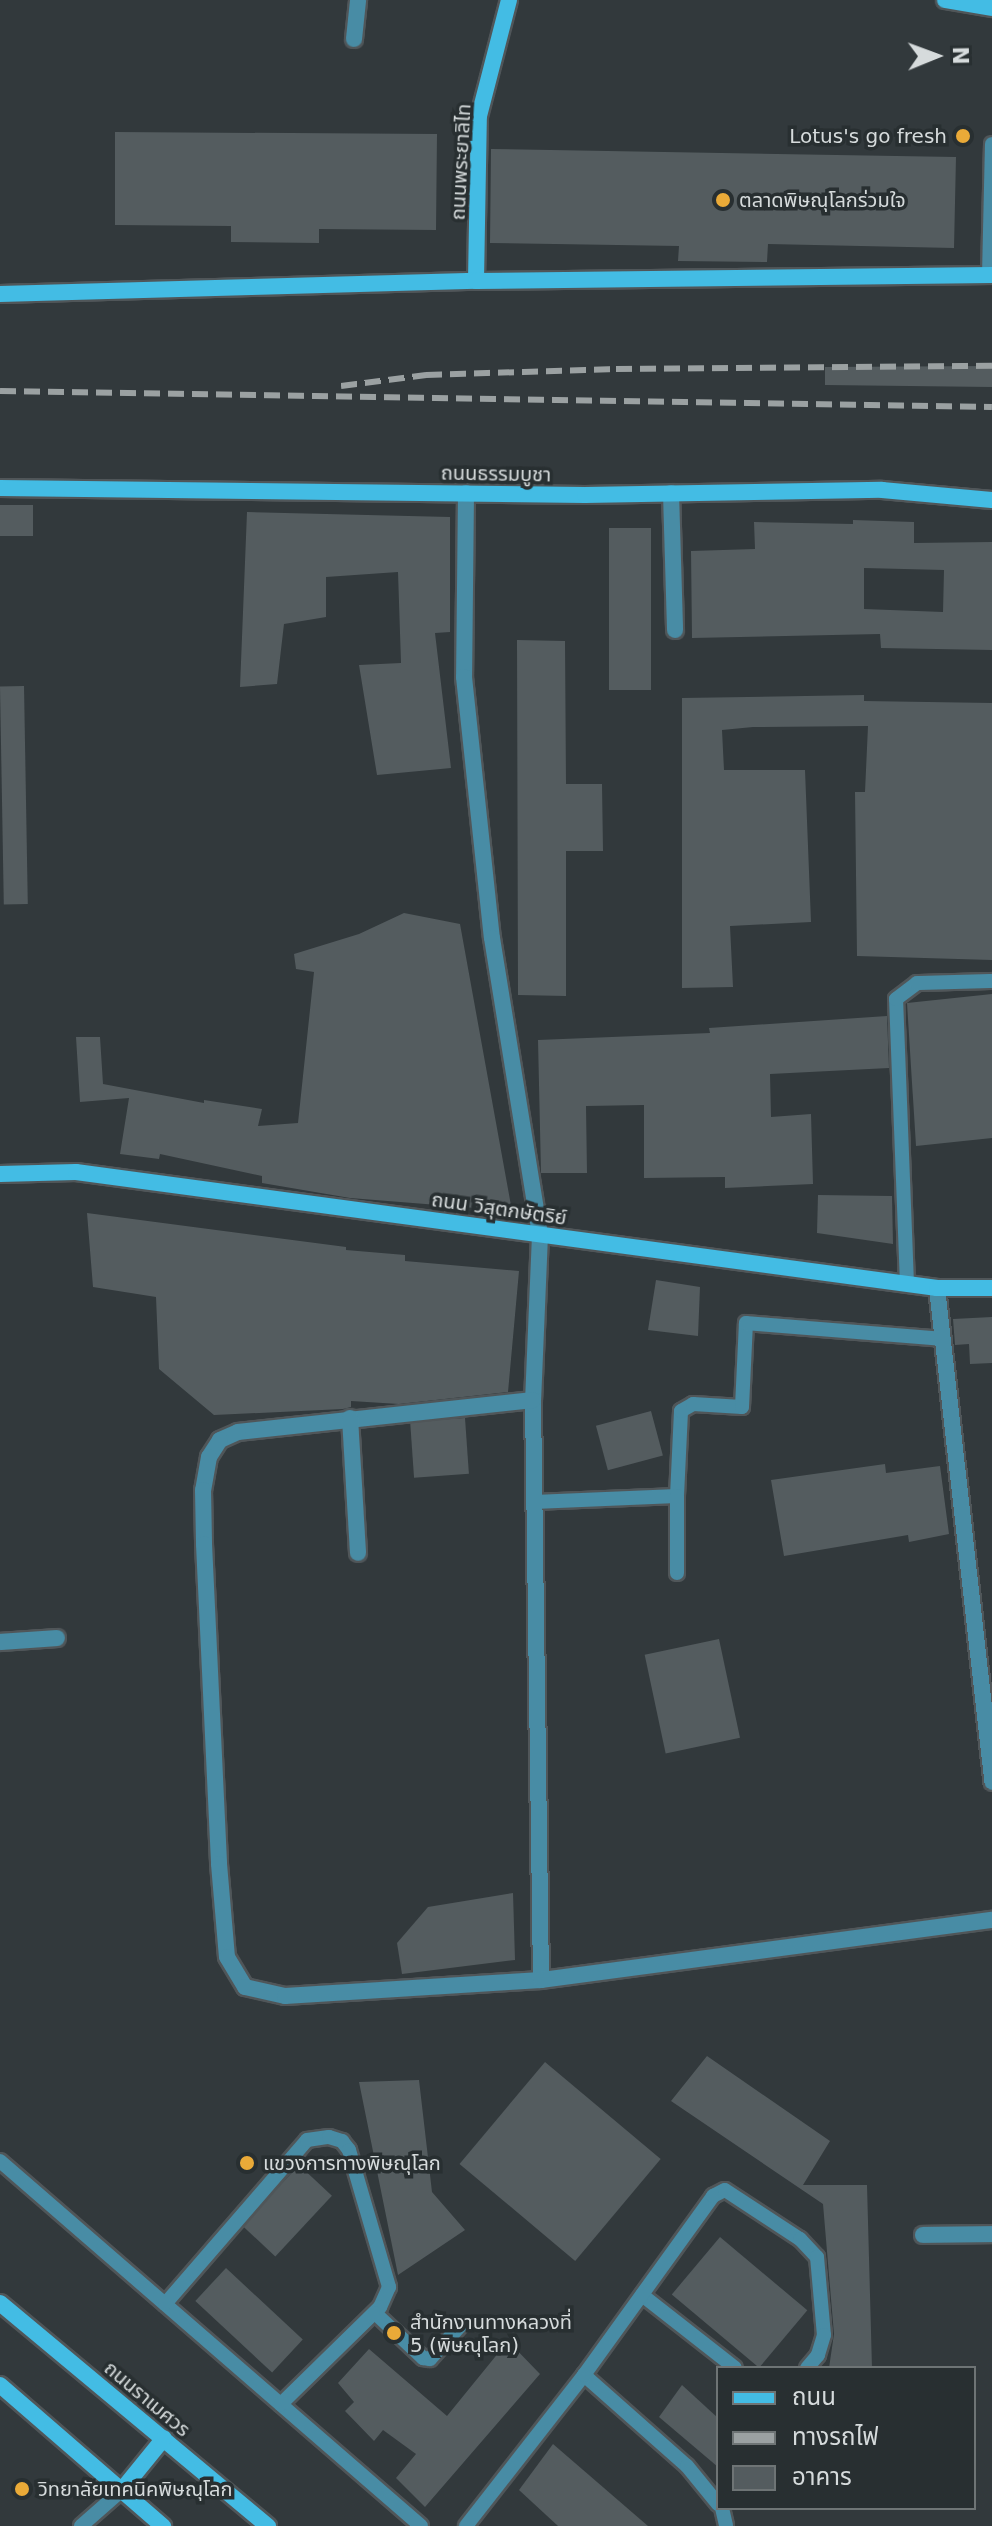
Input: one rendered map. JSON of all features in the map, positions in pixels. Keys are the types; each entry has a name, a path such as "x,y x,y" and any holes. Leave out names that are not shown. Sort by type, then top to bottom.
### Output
{"street":[{"path":"354,39 358,0"},
{"name":"ถนนพระยาลิไท","path":"476,281 479,116 509,0"},
{"path":"945,0 992,8"},
{"path":"0,294 476,281 991,276"},
{"name":"ถนนธรรมบูชา","path":"0,488 466,493 882,490 992,500"},
{"path":"466,493 464,677 492,938 540,1235 533,1400 541,1980"},
{"path":"671,493 675,630"},
{"name":"ถนน วิสุตกษัตริย์","path":"0,1174 76,1172 937,1288 992,1288"},
{"path":"937,1288 992,1782"},
{"path":"533,1400 238,1432 220,1440 209,1457 203,1490 204,1544 219,1864 227,1957 245,1987 285,1996 541,1980 992,1920"},
{"path":"350,1418 358,1553"},
{"path":"0,1642 57,1638"},
{"path":"923,2235 992,2234"},
{"name":"ถนนราเมศวร","path":"0,2303 268,2526"},
{"path":"0,2385 163,2526"},
{"path":"121,2491 164,2438"}],"lane":[{"path":"991,276 992,144"},
{"path":"907,1284 896,999 917,983 992,981"},
{"path":"677,1573 681,1411 693,1404 742,1407 746,1323 943,1339"},
{"path":"534,1502 677,1496"},
{"path":"165,2304 307,2140 329,2137 342,2141 349,2150 389,2287 375,2313 281,2404"},
{"path":"0,2161 421,2526"},
{"path":"466,2526 584,2375 713,2196 725,2190 808,2245 817,2257 824,2335 818,2355 809,2366"},
{"path":"642,2295 732,2366"},
{"path":"375,2313 423,2358 430,2359 460,2326"},
{"path":"584,2375 687,2466 716,2501"},
{"path":"81,2526 121,2491"}],"building":[{"path":"115,132 437,134 436,230 319,229 319,243 231,242 231,226 115,225"},
{"name":"ตลาดพิษณุโลกร่วมใจ","path":"491,149 956,157 954,248 768,244 767,262 678,261 679,246 490,243"},
{"path":"992,366 992,387 825,385 825,367"},
{"path":"0,505 33,505 33,536 0,536"},
{"path":"247,512 450,517 450,632 435,633 451,768 377,775 359,665 401,663 398,572 326,577 326,617 284,624 277,684 240,687"},
{"path":"853,520 914,522 914,543 992,542 992,650 881,648 880,634 692,638 691,551 755,549 754,522 853,524","holes":["864,568 944,570 943,612 864,609"]},
{"path":"609,528 651,528 651,690 609,690"},
{"path":"517,640 565,641 566,784 602,784 603,851 566,851 566,996 518,995"},
{"path":"0,686 24,686 28,904 4,904"},
{"path":"864,695 864,701 992,703 992,960 857,956 855,792 865,792 868,726 753,727 722,730 724,770 805,770 811,922 730,926 733,987 682,988 682,698"},
{"path":"404,913 460,924 512,1211 350,1198 262,1183 262,1176 160,1154 159,1159 120,1154 129,1098 80,1102 76,1037 100,1037 103,1084 204,1103 204,1100 262,1109 258,1126 298,1123 314,972 296,969 294,954 359,934"},
{"path":"992,994 992,1138 916,1146 907,1003"},
{"path":"887,1016 889,1068 770,1074 771,1117 811,1114 813,1184 725,1188 725,1177 644,1178 644,1105 586,1106 587,1173 541,1173 538,1040 710,1033 709,1028"},
{"path":"818,1195 892,1196 893,1244 817,1233"},
{"path":"87,1213 346,1247 346,1250 405,1255 405,1261 519,1271 508,1392 399,1404 351,1401 351,1407 343,1409 214,1415 159,1369 156,1297 93,1287"},
{"path":"656,1280 700,1287 698,1336 648,1330"},
{"path":"992,1317 992,1363 970,1364 969,1344 955,1345 953,1319"},
{"path":"651,1411 663,1455 608,1470 596,1426"},
{"path":"465,1418 469,1474 414,1478 410,1422"},
{"path":"885,1464 886,1473 940,1466 949,1534 909,1542 908,1535 784,1556 771,1480"},
{"path":"719,1639 740,1738 666,1754 645,1655"},
{"path":"513,1893 515,1960 402,1974 397,1943 428,1907"},
{"path":"707,2056 830,2141 803,2185 867,2185 872,2366 829,2366 834,2334 823,2204 671,2101"},
{"path":"545,2062 661,2159 575,2261 460,2164"},
{"path":"419,2080 432,2192 465,2230 398,2275 359,2082"},
{"path":"299,2165 332,2196 275,2256 242,2226"},
{"path":"720,2237 807,2310 761,2366 672,2294"},
{"path":"226,2268 303,2340 272,2373 195,2301"},
{"path":"508,2341 540,2374 425,2507 396,2478 416,2454 383,2430 374,2441 345,2411 354,2402 338,2383 369,2349 447,2416"},
{"path":"682,2385 716,2416 716,2465 659,2417"},
{"path":"553,2444 648,2526 558,2526 519,2490"}],"railway":[{"path":"341,386 426,375 616,369 992,366"},
{"path":"0,391 992,407"}],"place":[{"name":"Lotus's go fresh","path":"963,136"},
{"name":"ตลาดพิษณุโลกร่วมใจ","path":"723,200"},
{"name":"แขวงการทางพิษณุโลก","path":"247,2163"},
{"name":"สำนักงานทางหลวงที่ 5 (พิษณุโลก)","path":"394,2333"},
{"name":"วิทยาลัยเทคนิคพิษณุโลก","path":"22,2489"}]}
